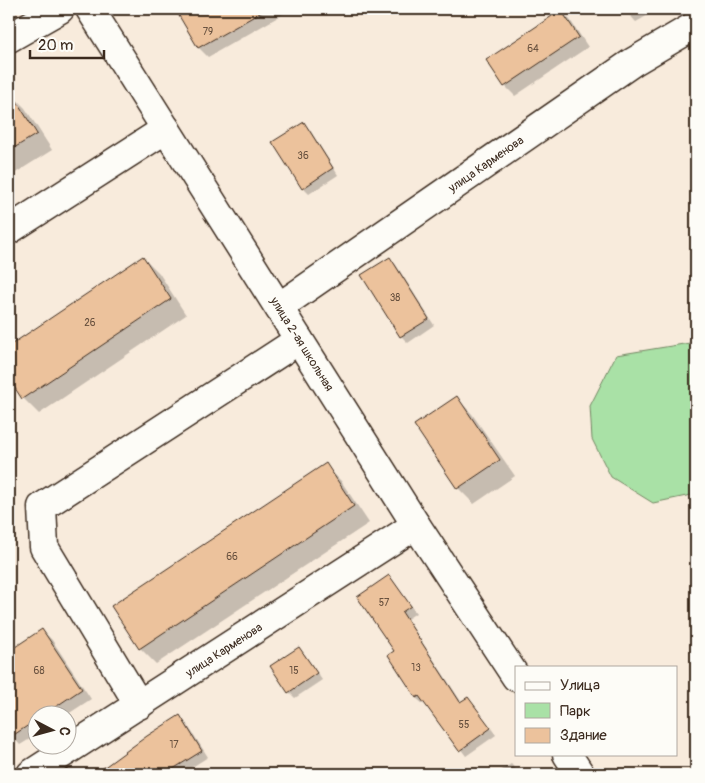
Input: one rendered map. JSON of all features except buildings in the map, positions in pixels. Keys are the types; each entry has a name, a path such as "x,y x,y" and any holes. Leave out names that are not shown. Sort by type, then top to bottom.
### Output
{"street":[{"path":"9,38 60,9"},
{"name":"улица 2-ая школьная","path":"90,9 416,525 515,675"},
{"name":"улица Карменова","path":"279,307 633,62 696,25"},
{"path":"9,230 166,129"},
{"path":"139,705 44,547 42,507 299,340"},
{"name":"улица Карменова","path":"31,774 416,525"},
{"path":"568,756 580,774"}],"green space":[{"path":"696,342 696,494 653,503 611,477 592,439 590,406 616,355"}]}
